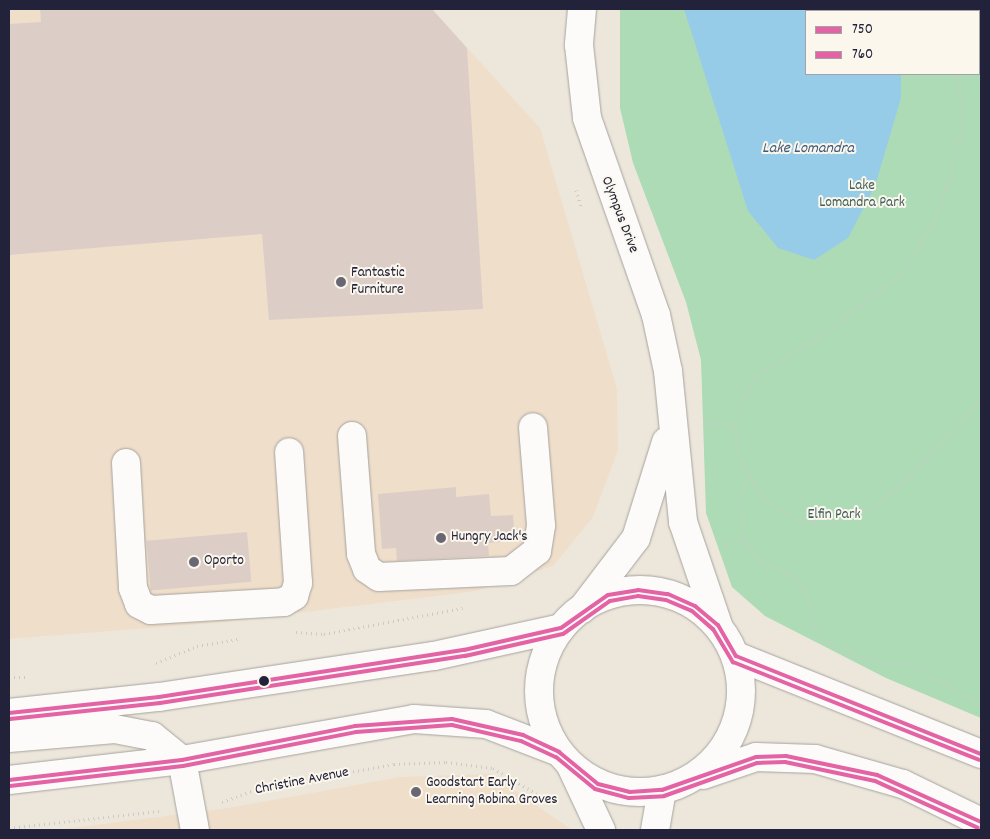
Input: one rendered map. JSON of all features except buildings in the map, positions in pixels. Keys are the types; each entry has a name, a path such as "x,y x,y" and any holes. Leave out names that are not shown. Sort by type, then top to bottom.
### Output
{"main road":[{"name":"Olympus Drive","path":"582,9 579,45 587,118 656,315 668,371 685,530 718,625"},
{"name":"Olympus Drive","path":"582,609 636,538 672,418"},
{"path":"352,436 361,554 367,569 380,577 501,571 526,564 538,550 541,525 533,427"},
{"path":"126,463 134,588 139,604 152,610 284,602 294,596 298,583 289,452"},
{"path":"601,830 544,722 538,690 545,657 561,628 582,609 608,595 638,590 668,594 696,606 718,625 736,656 742,690 737,725 720,755 692,779"},
{"path":"9,713 141,699 434,656 561,628"},
{"path":"736,656 981,754"},
{"path":"9,780 182,760 414,719 486,724 565,759 598,784 630,792 662,790 756,757 815,760 903,784 981,822"},
{"path":"9,738 115,729 152,736 182,760 193,819"},
{"path":"655,830 662,790"}],"path":[{"path":"958,75 963,128 940,210 906,268 843,320 752,380 734,426 738,450 760,494 795,520 830,524 873,507 981,399"},
{"path":"575,188 585,215"},
{"path":"750,474 739,496 744,541 763,563 795,577 812,607 813,624 826,640 856,657 918,667 981,704"},
{"path":"717,546 744,541"},
{"path":"284,632 324,634 473,606"},
{"path":"152,665 197,646 245,638"},
{"path":"9,677 38,676"},
{"name":"Christine Avenue","path":"9,828 193,819 394,764 446,762 493,768 557,808"}],"shaded area":[{"path":"9,9 432,9 540,128 617,389 618,450 593,517 553,566 476,591 224,622 9,639"},
{"name":"Goodstart Early Learning Robina Groves","path":"491,774 572,830 56,830 229,808 400,777"}],"green space":[{"path":"620,9 981,9 981,718 886,678 765,616 732,587 706,513 701,360 686,302 633,163 620,108"}],"water":[{"name":"Lake Lomandra","path":"684,9 896,9 805,10 805,75 901,75 901,98 875,186 848,238 814,260 778,248 748,211"}],"transit line":[{"name":"750","path":"9,713 159,697 464,650 561,628 608,595 638,590 668,594 695,606 718,625 736,656 981,754"},
{"name":"760","path":"10,719 160,703 465,656 563,634 610,601 638,596 666,600 692,611 713,629 733,662 979,760"},
{"name":"750","path":"9,780 182,760 355,726 452,719 523,735 559,752 598,784 630,792 662,790 756,757 786,756 877,775 981,822"},
{"name":"760","path":"10,786 183,766 356,732 452,725 521,741 556,757 595,789 629,798 664,796 757,763 785,762 875,781 978,828"}],"place":[{"name":"Fantastic Furniture","path":"341,282"},
{"name":"Hungry Jack's","path":"441,538"},
{"name":"Oporto","path":"194,562"},
{"name":"Goodstart Early Learning Robina Groves","path":"416,792"}],"park label":[{"name":"Lake Lomandra Park","path":"862,194"},
{"name":"Elfin Park","path":"834,516"}]}
